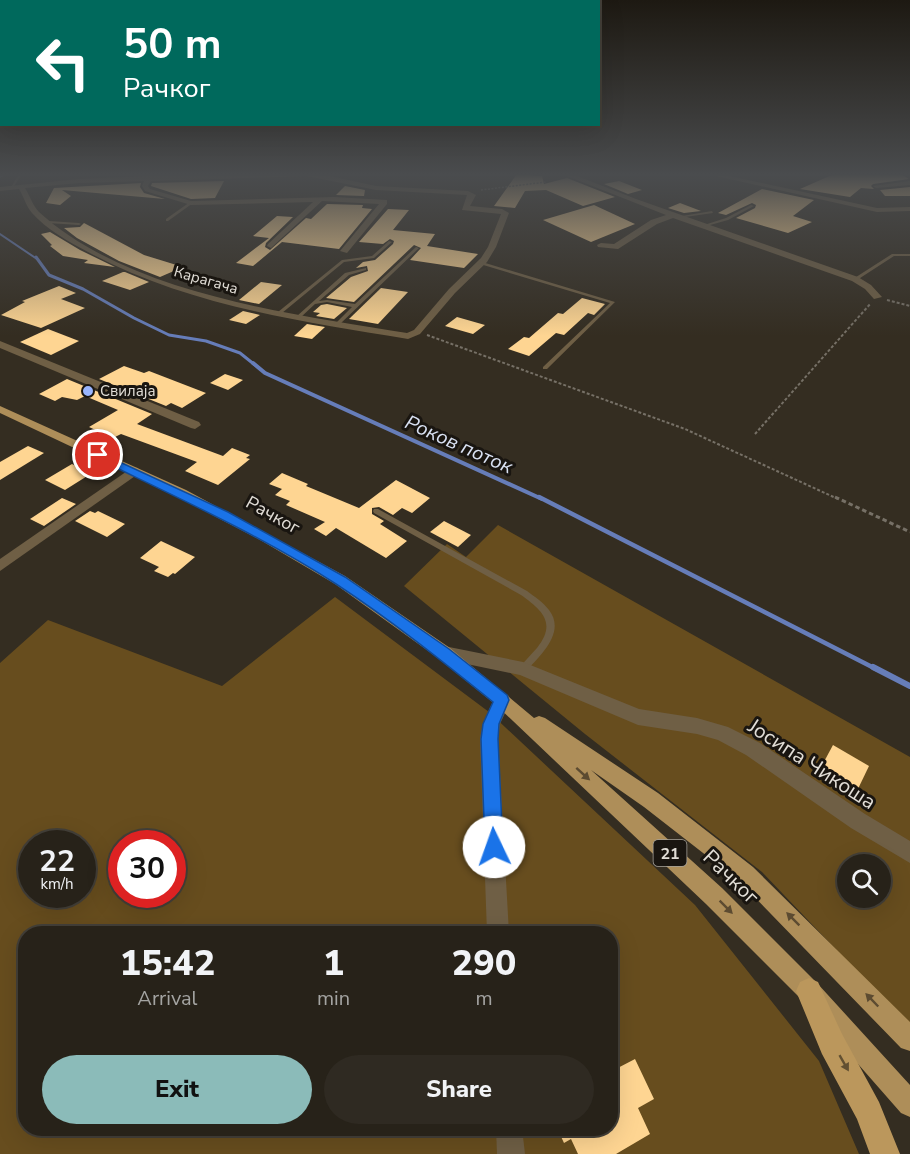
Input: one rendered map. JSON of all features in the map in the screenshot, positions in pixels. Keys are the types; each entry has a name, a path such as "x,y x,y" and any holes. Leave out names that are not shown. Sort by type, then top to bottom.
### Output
{"highway":[{"path":"809,991 832,1044 869,1112 885,1154"}],"main road":[{"name":"Рачког","path":"0,409 224,515 328,573 444,653 501,700 664,847 809,991 910,1104"},
{"name":"Рачког","path":"501,700 651,800 746,874 910,1039"}],"street":[{"name":"Карагача","path":"57,228 81,246 128,270 219,298 299,316 408,336 417,332"},
{"path":"271,246 290,228"},
{"path":"344,251 363,228"},
{"path":"417,332 481,262 492,247 499,228"},
{"path":"601,245 615,247 645,228"},
{"path":"708,228 855,279 868,287 877,297"},
{"path":"0,344 195,425"},
{"path":"0,566 133,471"},
{"name":"Јосипа Чикоша","path":"444,653 523,669 638,717 697,726 723,733 753,749 850,816 910,853"},
{"path":"498,926 489,739 491,724 501,700"},
{"path":"510,1136 511,1154"}],"lane":[{"path":"280,312 341,262 371,258 390,242"},
{"path":"338,323 417,248"},
{"path":"855,279 893,255 910,255"},
{"path":"481,262 613,302 544,368"},
{"path":"299,316 347,274 364,269"},
{"path":"314,303 327,301 356,306"},
{"path":"376,511 524,593 545,608 552,624 549,637 540,651 523,669"}],"path":[{"path":"755,434 877,297 910,306"},
{"path":"417,332 685,429 910,532"}],"shaded area":[{"path":"498,525 910,757 910,1027 762,872 585,734 404,586 447,544 466,557"},
{"path":"335,597 489,712 695,905 819,1061 859,1154 0,1154 0,663 48,620 222,686"}],"building":[{"path":"64,228 93,228 144,255 183,267 160,277 119,261 77,238"},
{"path":"263,228 282,228 266,243 265,247 270,250 295,228 356,228 339,249 282,242 253,266 236,263 269,238 253,236"},
{"path":"371,228 395,228 393,230 435,234 427,246 478,254 464,268 410,260 421,248 414,245 354,302 326,298 351,277 368,271 367,266 356,268 363,262 375,260 394,241 390,239 383,244 359,242"},
{"path":"560,228 626,228 591,242"},
{"path":"770,228 799,228 788,233"},
{"path":"50,232 115,267 84,263 88,260 63,256 50,246 52,245 41,234"},
{"path":"123,272 149,282 130,290 102,281"},
{"path":"261,282 282,285 259,304 239,300"},
{"path":"59,286 76,293 61,299 85,308 41,328 1,315 25,302 22,301"},
{"path":"381,288 408,292 378,324 349,319"},
{"path":"582,298 605,304 594,315 588,313 564,335 556,333 529,356 508,349 524,337 529,338 558,313 563,314"},
{"path":"321,305 347,308 334,319 316,316 320,313 313,312"},
{"path":"243,311 260,315 246,324 229,320"},
{"path":"457,317 485,325 473,334 445,326"},
{"path":"307,324 325,327 312,339 294,336"},
{"path":"48,329 79,341 51,355 20,342"},
{"path":"124,366 144,373 149,371 206,393 182,408 171,403 166,406 99,379"},
{"path":"225,374 243,380 228,390 210,383"},
{"path":"67,379 152,414 137,424 223,456 232,448 250,455 246,458 250,459 218,485 185,471 197,462 121,434 113,438 89,427 118,410 85,396 77,400 62,397 55,401 39,394"},
{"path":"28,446 44,453 0,480 0,462"},
{"path":"72,464 92,473 65,490 45,480"},
{"path":"282,473 308,484 306,486 359,508 396,480 430,498 412,513 402,508 393,515 379,507 372,508 372,514 384,521 380,524 407,541 386,558 336,528 326,536 314,529 325,522 286,505 290,501 275,495 282,489 269,484"},
{"path":"62,498 76,504 44,526 30,519"},
{"path":"90,511 95,513 98,511 125,524 107,537 75,521"},
{"path":"444,521 471,535 458,547 430,532"},
{"path":"161,541 195,557 168,577 154,571 159,567 140,558"},
{"path":"833,745 869,766 856,793 819,771"},
{"path":"635,1059 654,1099 638,1108 650,1134 616,1154 578,1154 571,1139 564,1143 561,1136 618,1136 618,1068"}],"waterway":[{"name":"Роков поток","path":"0,234 37,259"},
{"name":"Роков поток","path":"36,257 49,275 83,289 134,318 169,335 206,341 240,353 255,365"},
{"name":"Роков поток","path":"253,363 265,373 542,499"},
{"name":"Роков поток","path":"539,497 876,669"},
{"name":"Роков поток","path":"873,667 910,686"}],"place":[{"name":"Свилаја","path":"88,391"}],"route":[{"path":"98,455 224,515 340,580 444,653 501,700 491,724 489,739 494,847"}]}
